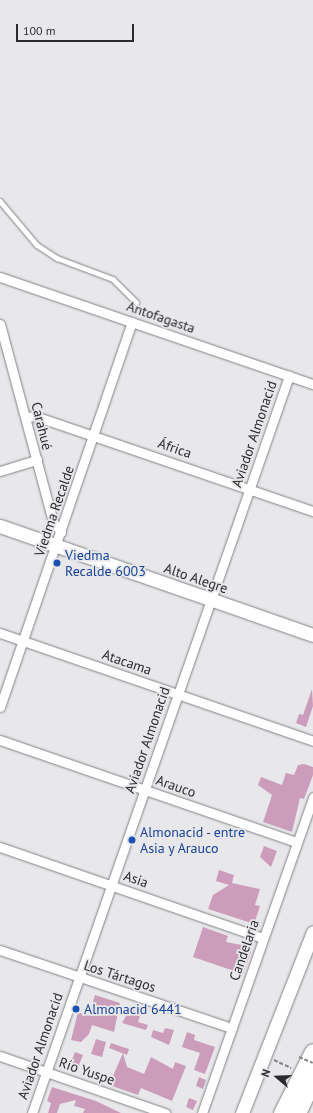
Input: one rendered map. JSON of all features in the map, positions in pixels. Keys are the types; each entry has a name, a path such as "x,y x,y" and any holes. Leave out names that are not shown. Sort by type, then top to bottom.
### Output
{"highway":[{"path":"282,1113 313,1052"},
{"path":"297,1113 313,1079"}],"main road":[{"name":"Alto Alegre","path":"0,526 313,635"},
{"path":"242,1113 313,932"}],"street":[{"name":"Antofagasta","path":"0,277 313,384"},
{"name":"Viedma Recalde","path":"0,707 132,322"},
{"name":"Carahué","path":"0,324 1,334 27,416 36,460 53,522 61,532"},
{"name":"Aviador Almonacid","path":"32,1113 289,376"},
{"name":"África","path":"27,416 35,416 313,511"},
{"path":"0,471 36,460"},
{"name":"Atacama","path":"0,633 313,741"},
{"name":"Arauco","path":"0,740 297,842"},
{"name":"Candelaria","path":"202,1113 313,797"},
{"name":"Asia","path":"0,847 263,938"},
{"name":"Los Tártagos","path":"0,950 232,1028"},
{"name":"Río Yuspe","path":"0,1056 165,1113"}],"lane":[{"path":"0,201 37,245 57,258 113,279 136,302"}],"path":[{"path":"265,1056 293,1068 299,1057 313,1063"}],"building":[{"path":"312,689 313,706 306,727 296,723 299,714 303,715"},
{"path":"304,764 313,767 313,775 304,799 300,798 292,832 263,822 272,795 258,785 261,777 282,785 286,773 294,775 298,765"},
{"path":"264,846 277,851 271,867 260,857"},
{"path":"219,870 234,875 232,883 260,889 255,905 260,906 254,924 208,909 213,895 229,885 216,881"},
{"path":"203,927 228,936 226,942 247,946 251,952 243,974 193,957"},
{"path":"95,995 120,1003 114,1032 92,1025 89,1034 81,1042 71,1040 78,1012 89,1016"},
{"path":"130,1009 141,1012 138,1022 148,1025 146,1030 122,1023"},
{"path":"165,1028 174,1030 169,1045 151,1037 153,1030 163,1033"},
{"path":"187,1032 195,1035 194,1040 215,1047 205,1074 194,1070 200,1053 182,1047"},
{"path":"96,1039 106,1042 102,1057 91,1054"},
{"path":"111,1043 129,1049 127,1055 109,1048"},
{"path":"75,1052 83,1055 78,1067 70,1064"},
{"path":"123,1053 127,1067 144,1074 151,1057 173,1069 175,1062 186,1066 172,1101 141,1088 138,1095 109,1085"},
{"path":"199,1077 206,1080 203,1089 196,1086"},
{"path":"52,1087 96,1101 121,1113 83,1113 85,1109 74,1106 76,1100 60,1104 57,1113 48,1113 51,1103 47,1101"},
{"path":"189,1098 197,1101 193,1110 186,1107"}],"place":[{"name":"Viedma Recalde 6003","path":"57,563"},
{"name":"Almonacid - entre Asia y Arauco","path":"132,840"},
{"name":"Almonacid 6441","path":"76,1009"}]}
